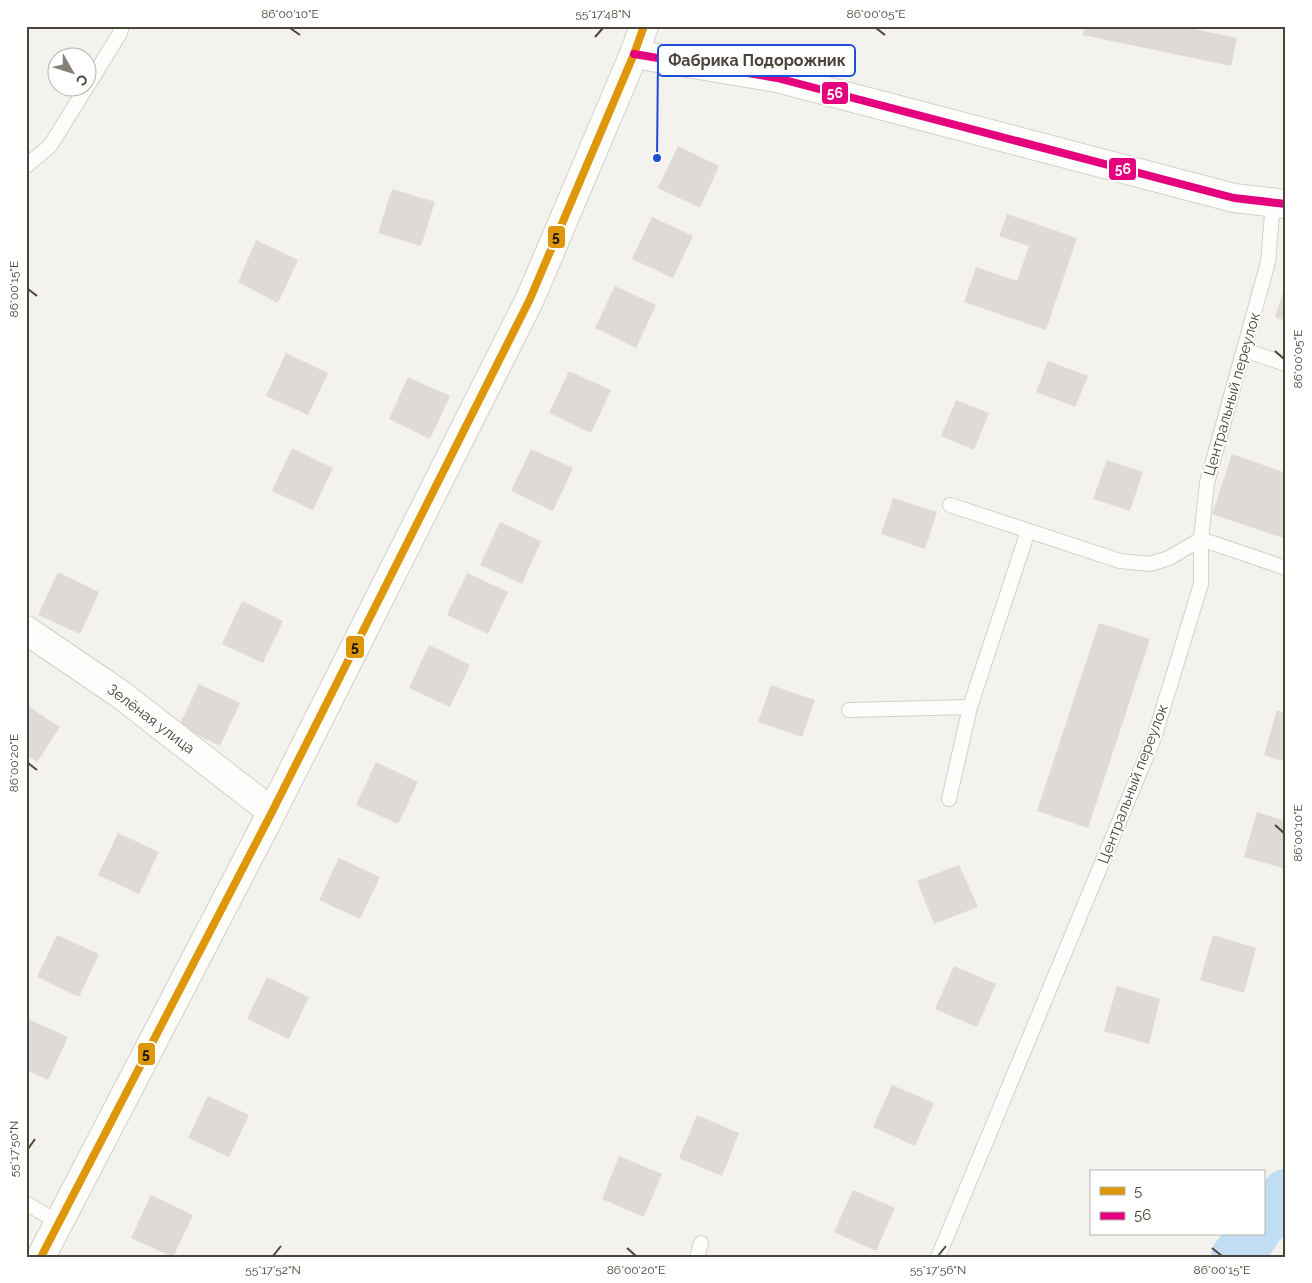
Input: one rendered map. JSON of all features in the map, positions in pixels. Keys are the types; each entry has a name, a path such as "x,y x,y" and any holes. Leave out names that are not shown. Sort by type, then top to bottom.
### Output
{"street":[{"path":"42,1257 272,812 530,299 634,54 644,26"},
{"name":"Центральный переулок","path":"634,54 777,78 1234,198 1279,204"},
{"name":"Зелёная улица","path":"26,630 120,694 272,812"}],"lane":[{"path":"98,68 122,26"},
{"path":"26,166 50,146 80,98"},
{"name":"Центральный переулок","path":"938,1257 1154,738 1201,584 1201,539 1207,483 1268,262 1279,204"},
{"path":"1244,350 1286,364"},
{"path":"950,505 1120,561 1150,564 1169,558 1201,539 1286,568"},
{"path":"949,799 970,707 1028,530"},
{"path":"849,710 970,707"},
{"path":"26,1203 59,1223"}],"building":[{"path":"1084,26 1180,26 1237,38 1231,66 1083,35"},
{"path":"678,146 719,166 700,208 658,188"},
{"path":"392,189 435,202 421,246 378,233"},
{"path":"1007,214 1077,238 1046,330 964,302 976,267 1017,281 1029,246 999,236"},
{"path":"652,217 693,236 673,278 632,259"},
{"path":"256,240 298,260 278,303 238,282"},
{"path":"615,286 656,305 636,348 595,328"},
{"path":"1286,286 1286,321 1275,317"},
{"path":"286,353 328,373 308,415 266,396"},
{"path":"1048,361 1088,376 1075,407 1036,392"},
{"path":"569,371 611,390 591,433 549,413"},
{"path":"408,377 450,396 430,439 389,419"},
{"path":"956,400 989,413 974,450 941,436"},
{"path":"292,448 333,468 313,510 272,491"},
{"path":"531,449 573,468 553,511 511,491"},
{"path":"1232,454 1286,473 1286,539 1212,514"},
{"path":"1107,460 1143,472 1130,511 1093,499"},
{"path":"893,498 937,512 925,549 881,534"},
{"path":"500,522 541,541 522,584 480,565"},
{"path":"58,572 99,592 80,634 38,615"},
{"path":"467,573 508,592 488,634 447,615"},
{"path":"242,601 283,621 263,663 222,644"},
{"path":"1099,623 1150,639 1088,828 1037,811"},
{"path":"429,645 470,665 450,707 409,688"},
{"path":"199,684 240,703 220,746 179,726"},
{"path":"771,685 815,700 802,737 758,722"},
{"path":"26,705 60,727 37,762 26,755"},
{"path":"1277,710 1286,713 1286,762 1264,755"},
{"path":"376,762 418,782 398,824 356,805"},
{"path":"1257,812 1286,821 1286,869 1244,857"},
{"path":"118,833 159,852 139,894 98,875"},
{"path":"339,858 380,877 360,919 319,900"},
{"path":"959,865 978,907 934,924 917,881"},
{"path":"57,935 99,954 79,997 37,977"},
{"path":"1213,935 1256,948 1244,993 1200,980"},
{"path":"954,966 996,984 977,1027 935,1009"},
{"path":"267,977 309,997 289,1039 247,1019"},
{"path":"1117,986 1160,999 1149,1044 1104,1031"},
{"path":"26,1018 68,1037 48,1080 26,1070"},
{"path":"892,1085 934,1103 915,1146 873,1127"},
{"path":"208,1096 249,1115 229,1157 188,1138"},
{"path":"697,1115 739,1133 722,1176 679,1158"},
{"path":"619,1156 662,1174 644,1217 602,1199"},
{"path":"853,1190 895,1208 876,1251 834,1232"},
{"path":"151,1195 193,1215 173,1257 131,1238"}],"waterway":[{"path":"1264,1221 1286,1194"},
{"path":"1236,1257 1252,1236"}],"transit line":[{"name":"5","path":"41,1257 272,812 530,299 634,54 644,26"},
{"name":"56","path":"634,54 777,78 1234,198 1286,204"}],"place":[{"name":"Фабрика Подорожник","path":"657,158"}]}
